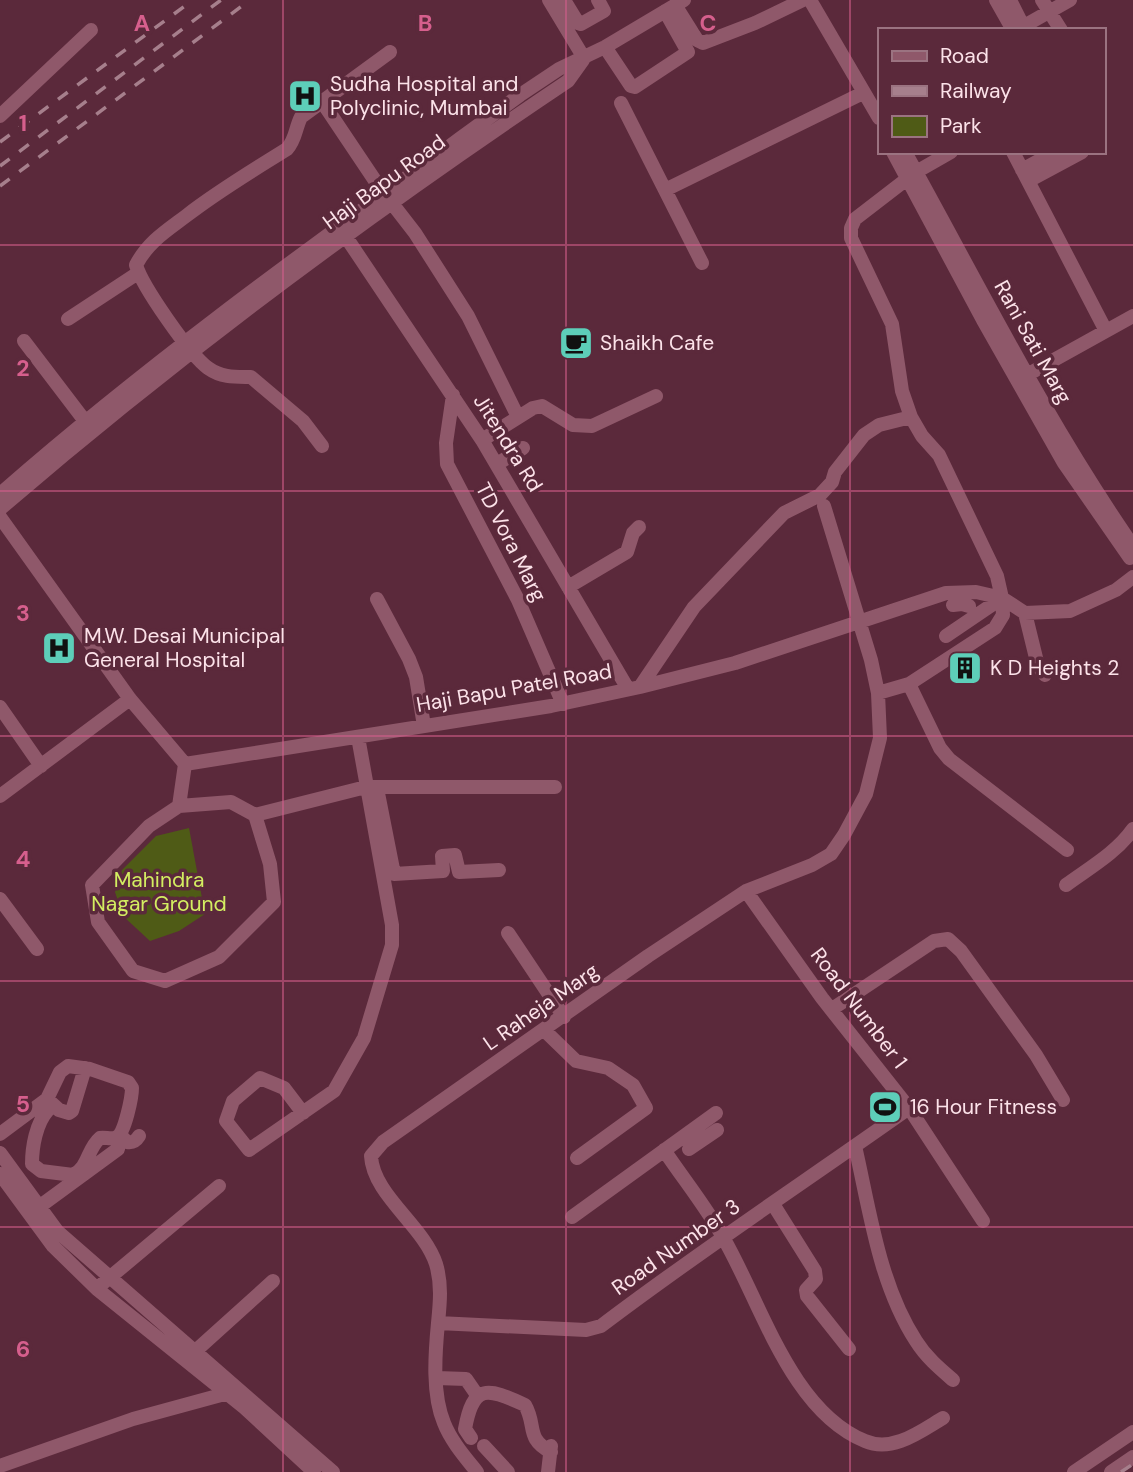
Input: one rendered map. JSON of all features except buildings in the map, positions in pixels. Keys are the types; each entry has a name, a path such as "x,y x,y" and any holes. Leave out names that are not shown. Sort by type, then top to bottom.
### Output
{"street":[{"path":"549,0 584,58"},
{"path":"564,0 579,24 604,11"},
{"path":"675,5 697,40 703,43 755,23 803,0"},
{"path":"810,0 863,93 877,111"},
{"path":"996,0 1023,28"},
{"path":"1010,0 1023,28"},
{"path":"1023,28 1046,6 1070,0"},
{"path":"605,47 631,86 635,87 688,52 675,5"},
{"name":"Haji Bapu Road","path":"0,509 89,426 293,268 529,98 559,69 605,47 675,5"},
{"path":"1046,6 1060,28"},
{"path":"0,116 91,30"},
{"path":"322,446 303,421 251,377 229,378 208,368 159,306 138,273 136,265 142,253 160,234 209,198 286,149 295,140 296,127 301,117 390,52"},
{"path":"666,190 863,93"},
{"path":"321,100 385,200 415,233 468,316 518,417"},
{"path":"621,103 702,262"},
{"path":"895,154 911,175"},
{"name":"Rani Sati Marg","path":"906,154 911,175 925,202 1022,378 1071,463 1132,553"},
{"path":"877,693 909,684 995,628 1003,615 997,576 939,455 922,436 911,417 902,391 892,324 850,238 855,219 911,175 948,154"},
{"path":"1014,154 1106,331"},
{"path":"1025,175 1052,154"},
{"path":"1025,175 1077,154"},
{"name":"Jitendra Rd","path":"342,232 482,440 568,587 634,688"},
{"path":"68,319 138,273"},
{"path":"1022,378 1133,316"},
{"path":"24,341 89,426"},
{"name":"TD Vora Marg","path":"453,395 446,443 447,464 518,600 563,704"},
{"path":"482,440 533,408 542,406 573,425 592,426 656,396"},
{"path":"634,688 694,607 784,513 820,495 864,435 879,425 911,417"},
{"path":"497,464 523,448"},
{"name":"Haji Bapu Road","path":"0,494 57,453"},
{"name":"L Raheja Marg","path":"477,1472 444,1424 437,1395 440,1306 436,1265 426,1244 372,1168 372,1156 383,1142 746,891 831,854 866,794 880,738 877,693 860,622 824,506"},
{"path":"0,517 130,699 185,764 179,806"},
{"path":"568,587 627,552 633,533 639,527"},
{"path":"1045,675 1038,666 1026,613 1070,611 1115,590 1133,575 1129,568 1132,553"},
{"name":"Haji Bapu Patel Road","path":"185,764 563,704 735,663 860,622 951,601 976,592 1002,598 1026,613"},
{"path":"946,636 1002,598"},
{"path":"377,599 416,677 424,726"},
{"path":"951,601 969,606"},
{"path":"909,684 940,748 949,759 1067,850"},
{"path":"0,796 130,699"},
{"path":"0,708 41,766"},
{"path":"358,737 394,874 443,871 442,856 455,855 459,872 499,870"},
{"path":"255,815 270,864 274,902 219,957 165,981 133,971 98,922 92,885 149,826 179,806 232,802 255,815 371,788 555,787"},
{"path":"303,1113 284,1088 260,1078 233,1101 226,1121 249,1150 303,1113 334,1091 354,1060 364,1038 392,945 392,925 371,788"},
{"path":"1066,885 1117,847 1133,829"},
{"name":"Road Number 1","path":"746,891 832,1009 909,1108 983,1222"},
{"path":"0,899 37,949"},
{"path":"508,933 564,1017"},
{"path":"832,1009 934,941 948,939 961,951 1036,1055 1063,1100"},
{"path":"545,1031 576,1061 608,1068 634,1085 646,1108 577,1158"},
{"path":"35,1210 119,1142 131,1102 132,1088 128,1082 85,1068 68,1066 60,1072 43,1116 32,1150 32,1164 41,1171 73,1175 86,1163 92,1145 100,1138 119,1142 131,1142 136,1141 139,1136"},
{"path":"48,1104 59,1110 72,1111 85,1068"},
{"path":"0,1134 48,1104"},
{"name":"Road Number 3","path":"438,1323 586,1330 601,1326 687,1261 724,1239 909,1108"},
{"path":"689,1149 716,1113"},
{"path":"572,1217 664,1150 700,1133 717,1130"},
{"path":"855,1146 883,1267 902,1314 916,1341 933,1363 953,1380"},
{"path":"664,1150 724,1239 781,1357 825,1416 866,1442 887,1445 909,1438 943,1418"},
{"path":"0,1153 35,1210 53,1246 97,1289 190,1355"},
{"path":"0,1174 57,1231 232,1392 245,1408 319,1468"},
{"path":"97,1289 219,1186"},
{"path":"773,1204 815,1271 816,1279 806,1290 807,1296 849,1349"},
{"path":"190,1355 273,1281"},
{"path":"437,1378 466,1379 477,1395"},
{"path":"0,1466 133,1419 232,1392"},
{"path":"471,1438 465,1429 471,1403 477,1395 488,1392 525,1405 531,1416 532,1436 540,1446 551,1449 548,1472"},
{"path":"1074,1472 1133,1432"},
{"path":"484,1446 491,1466 508,1472"},
{"path":"1111,1472 1133,1457"},
{"path":"292,1472 319,1468"}],"green space":[{"name":"Mahindra Nagar Ground","path":"189,828 205,914 179,931 150,941 123,916 115,892 122,870 156,836"}],"railway":[{"path":"0,142 193,0"},
{"path":"0,166 221,0"},
{"path":"0,186 250,0"},
{"path":"1121,1472 1133,1464"}],"place":[{"name":"Sudha Hospital and Polyclinic, Mumbai","path":"305,96"},
{"name":"Shaikh Cafe","path":"576,343"},
{"name":"M.W. Desai Municipal General Hospital","path":"59,648"},
{"name":"K D Heights 2","path":"965,668"},
{"name":"16 Hour Fitness","path":"885,1107"}]}
